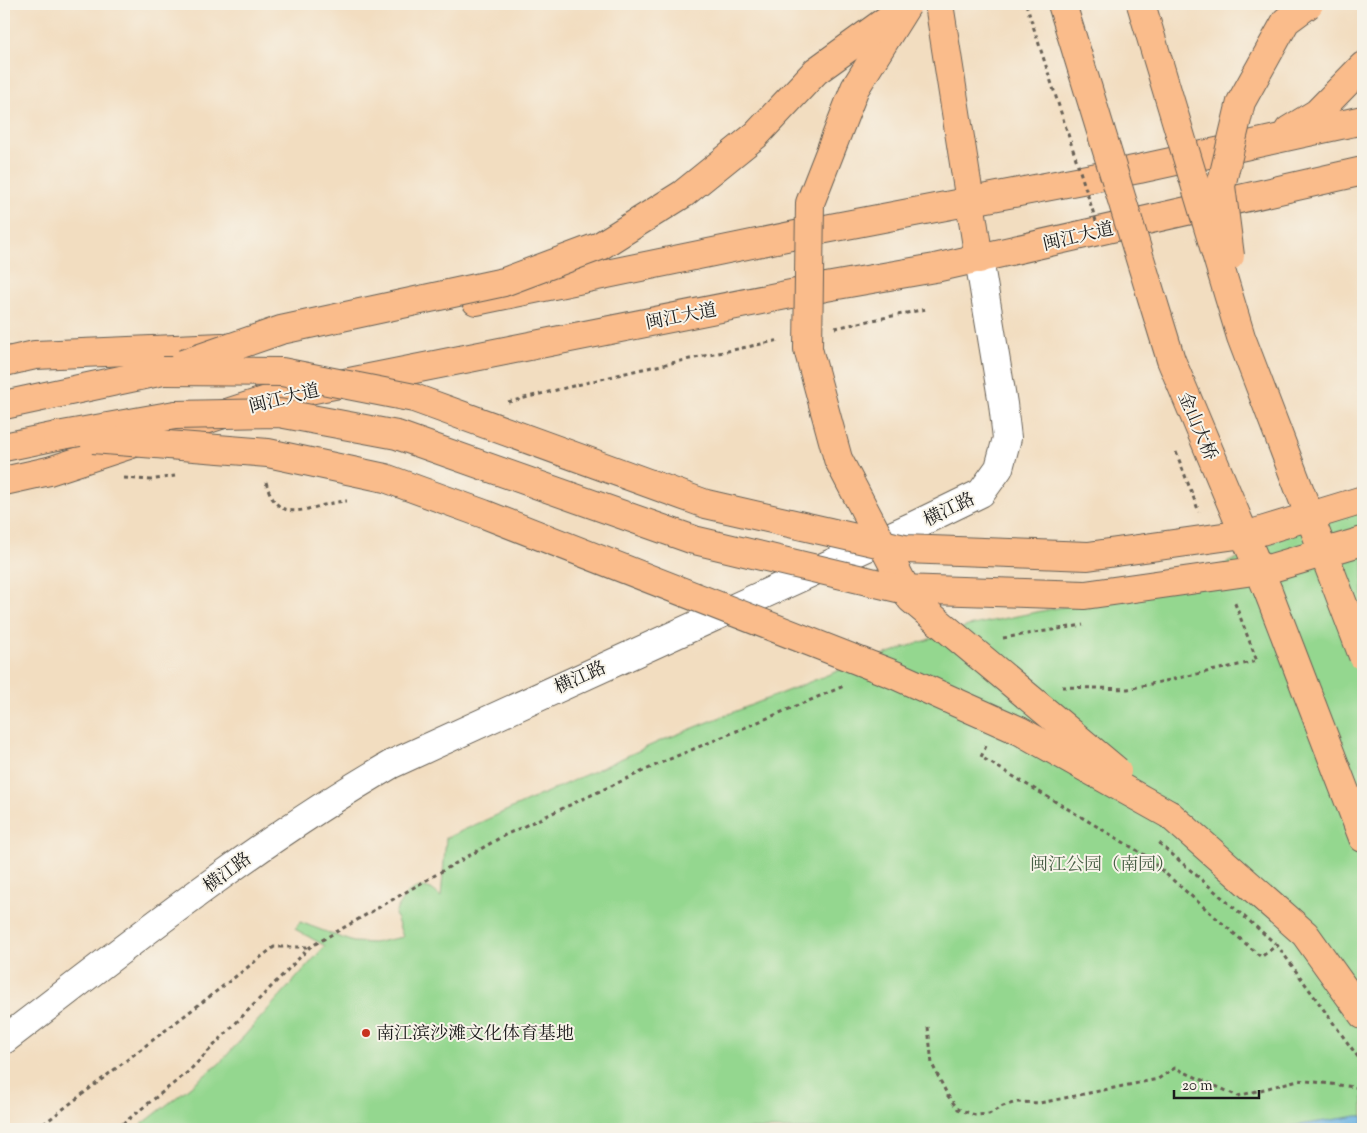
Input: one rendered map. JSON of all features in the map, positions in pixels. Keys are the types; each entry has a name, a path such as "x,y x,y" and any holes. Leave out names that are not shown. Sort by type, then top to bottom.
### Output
{"main road":[{"path":"4,405 164,371 282,330 504,282 600,246 683,194 756,135 816,71 908,4"},
{"path":"908,4 855,88 810,203 808,349 838,459 911,599 1170,815 1305,934 1363,1015"},
{"path":"939,4 979,259"},
{"name":"金山大桥","path":"1062,4 1171,360 1268,591 1363,838"},
{"path":"1140,4 1241,337 1363,656"},
{"path":"1241,337 1221,186 1241,102 1286,22 1309,4"},
{"path":"1278,138 1317,113 1363,66"},
{"path":"4,362 35,355 268,345 815,231 1140,169 1363,120"},
{"name":"闽江大道","path":"4,481 49,471 280,396 826,287 979,259 1363,171"},
{"path":"164,371 282,372 414,398 706,504 904,549 1088,556 1258,532 1363,500"},
{"path":"4,447 175,415 279,413 397,435 694,540 901,589 1085,594 1268,569 1363,541"},
{"path":"57,436 268,453 385,478 484,514 895,675 1020,731 1170,815"}],"street":[{"name":"横江路","path":"4,1040 226,872 323,805 392,764 911,528 981,493 999,468 1007,438 979,259"}],"path":[{"path":"266,481 271,499 282,509 296,511 336,501 355,500"},
{"path":"1000,639 1092,624"},
{"path":"116,1129 188,1072 310,947 505,835 665,761 852,682"},
{"path":"986,743 994,747"},
{"path":"1153,837 1277,945"},
{"path":"37,1129 274,947 310,947"},
{"path":"928,1027 932,1064 948,1096 958,1109 975,1115 989,1114 1017,1102 1040,1102 1158,1079 1175,1068 1238,1096 1298,1080 1363,1088"}],"green space":[{"name":"闽江公园（南园）","path":"1363,501 1363,1116 1274,1129 1163,1129 1120,1124 1112,1129 1101,1125 1079,1129 136,1129 219,1064 325,946 295,929 300,922 353,942 373,943 403,937 395,914 400,903 408,893 424,887 441,897 446,838 658,742 845,668 968,626 1185,582"}],"water":[{"path":"1363,1116 1363,1129 1274,1129"}],"place":[{"name":"南江滨沙滩文化体育基地","path":"366,1033"}]}
